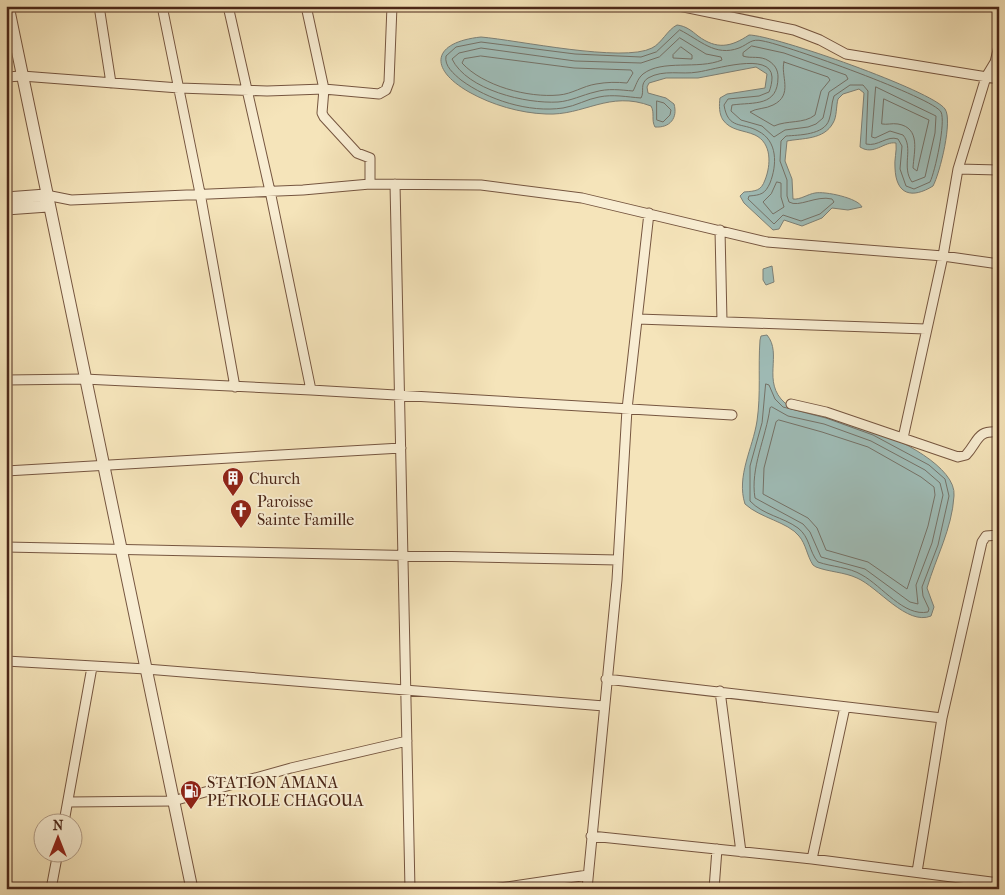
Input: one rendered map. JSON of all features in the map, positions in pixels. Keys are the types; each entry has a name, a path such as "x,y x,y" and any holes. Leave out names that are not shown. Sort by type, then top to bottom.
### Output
{"street":[{"path":"8,6 84,379 192,889"},
{"path":"99,6 111,83"},
{"path":"162,6 200,193 235,388"},
{"path":"228,6 270,191 288,290 311,390"},
{"path":"306,6 324,89 322,113 357,153 370,158 370,184"},
{"path":"6,77 22,76 179,88 248,91 324,89 379,94 386,90 389,82 392,6"},
{"path":"679,6 794,30 809,35 846,54 999,80"},
{"path":"903,438 943,256 958,169 986,77 995,62 999,46"},
{"path":"958,169 999,170"},
{"path":"6,198 47,201 270,191 370,184 481,185 582,198 767,242 823,248 943,256 999,264"},
{"path":"395,184 400,448 405,556 410,889"},
{"path":"6,209 47,201"},
{"path":"587,889 618,560 627,408 649,213"},
{"path":"720,230 722,321"},
{"path":"638,319 926,329"},
{"path":"6,380 84,379 235,388 311,390 732,415"},
{"path":"791,404 826,412 958,457 966,455 980,434 984,432 999,432"},
{"path":"6,471 400,448"},
{"path":"917,872 942,718 982,542 986,536 999,535"},
{"path":"6,547 618,560"},
{"path":"6,661 146,669 604,706"},
{"path":"66,812 92,667"},
{"path":"606,679 942,718"},
{"path":"720,691 741,852"},
{"path":"812,859 845,707"},
{"path":"68,802 173,801 291,768 407,741"},
{"path":"591,836 812,859 999,883"},
{"path":"714,889 717,849"},
{"path":"51,889 56,862"},
{"path":"495,889 588,875"}],"water":[{"path":"677,25 718,45 730,44 749,35 788,44 852,65 913,90 934,101 945,109 947,115 947,135 942,159 933,186 912,193 902,189 896,177 896,143 870,150 860,147 864,93 859,89 843,94 838,99 834,121 824,133 787,141 785,161 792,179 793,199 815,193 826,193 848,198 862,207 848,210 832,208 822,218 802,226 784,220 779,229 773,230 744,203 740,196 744,192 758,190 763,184 769,161 765,143 755,135 726,124 720,109 720,98 727,94 765,88 767,74 756,67 698,78 666,78 649,83 647,87 648,93 666,98 674,104 675,109 674,118 669,124 655,127 651,106 636,102 609,102 560,114 526,112 506,108 487,101 455,83 446,74 442,65 441,57 445,50 453,44 481,37 595,52 638,52 656,46"},
{"path":"772,266 774,282 766,285 763,280 763,269"},
{"path":"767,335 773,351 774,386 778,395 785,403 873,430 896,440 924,455 936,464 952,485 954,496 953,508 927,588 934,607 931,616 922,618 912,616 857,578 816,567 813,565 801,539 794,531 758,513 745,504 743,494 744,473 758,411 760,340 761,336"}],"place":[{"name":"Church","path":"233,497"},
{"name":"Paroisse Sainte Famille","path":"241,529"},
{"name":"STATION AMANA PETROLE CHAGOUA","path":"191,810"}]}
